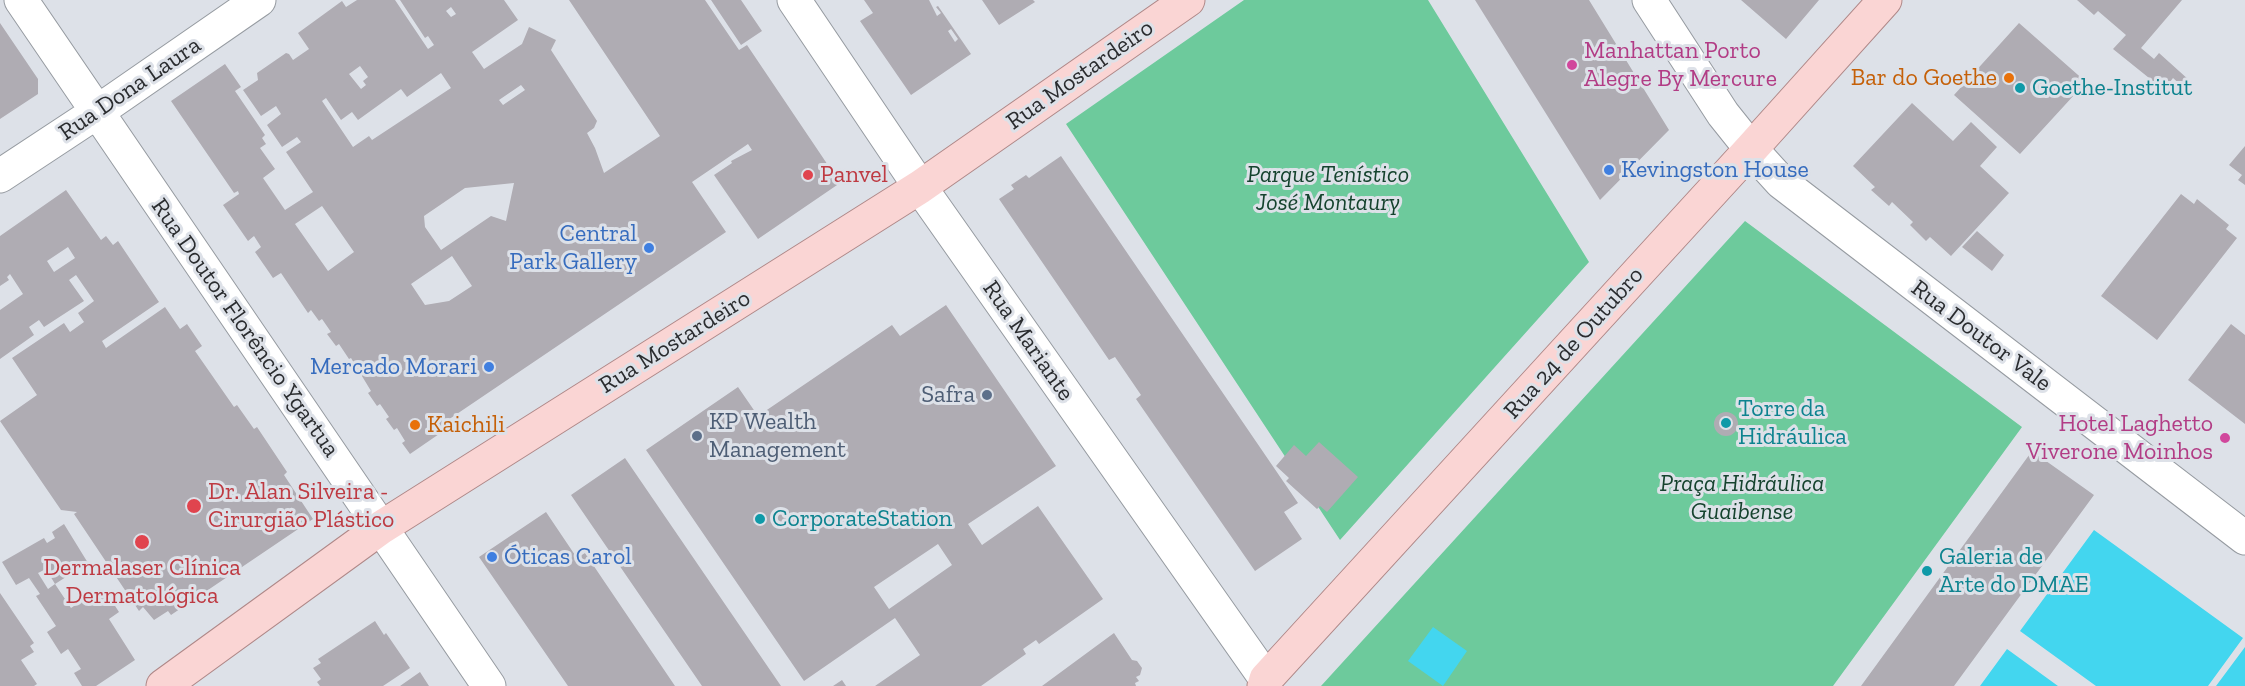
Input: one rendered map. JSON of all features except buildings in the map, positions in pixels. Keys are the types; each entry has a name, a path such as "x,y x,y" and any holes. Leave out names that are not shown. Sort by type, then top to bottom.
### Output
{"main road":[{"name":"Rua Mostardeiro","path":"163,686 382,527 920,187 1188,0"},
{"name":"Rua 24 de Outubro","path":"1265,682 1885,0"}],"street":[{"name":"Rua Doutor Florêncio Ygartua","path":"21,0 489,686"},
{"name":"Rua Dona Laura","path":"0,176 259,0"},
{"name":"Rua Mariante","path":"794,0 920,187 1265,682"},
{"name":"Rua Doutor Vale","path":"1649,0 1723,114 1751,150 1781,182 2245,538"}],"green space":[{"name":"Parque Tenístico José Montaury","path":"1244,0 1428,0 1589,262 1340,540 1066,124"},
{"name":"Praça Hidráulica Guaibense","path":"1745,221 2022,427 1833,686 1321,686"}],"water":[{"path":"2094,530 2243,638 2208,686 2096,686 2020,631"},
{"path":"1433,627 1467,651 1443,686 1408,661"},
{"path":"2245,647 2245,686 2216,686"},
{"path":"2007,649 2058,686 1980,686"}],"place":[{"name":"Manhattan Porto Alegre By Mercure","path":"1572,65"},
{"name":"Bar do Goethe","path":"2009,78"},
{"name":"Goethe-Institut","path":"2020,88"},
{"name":"Kevingston House","path":"1609,170"},
{"name":"Panvel","path":"808,175"},
{"name":"Central Park Gallery","path":"649,248"},
{"name":"Mercado Morari","path":"489,367"},
{"name":"Safra","path":"987,395"},
{"name":"Torre da Hidráulica","path":"1726,423"},
{"name":"Kaichili","path":"415,425"},
{"name":"KP Wealth Management","path":"697,436"},
{"name":"Hotel Laghetto Viverone Moinhos","path":"2225,438"},
{"name":"Dr. Alan Silveira - Cirurgião Plástico","path":"194,506"},
{"name":"CorporateStation","path":"760,519"},
{"name":"Dermalaser Clínica Dermatológica","path":"142,542"},
{"name":"Óticas Carol","path":"492,557"},
{"name":"Galeria de Arte do DMAE","path":"1927,571"}]}
